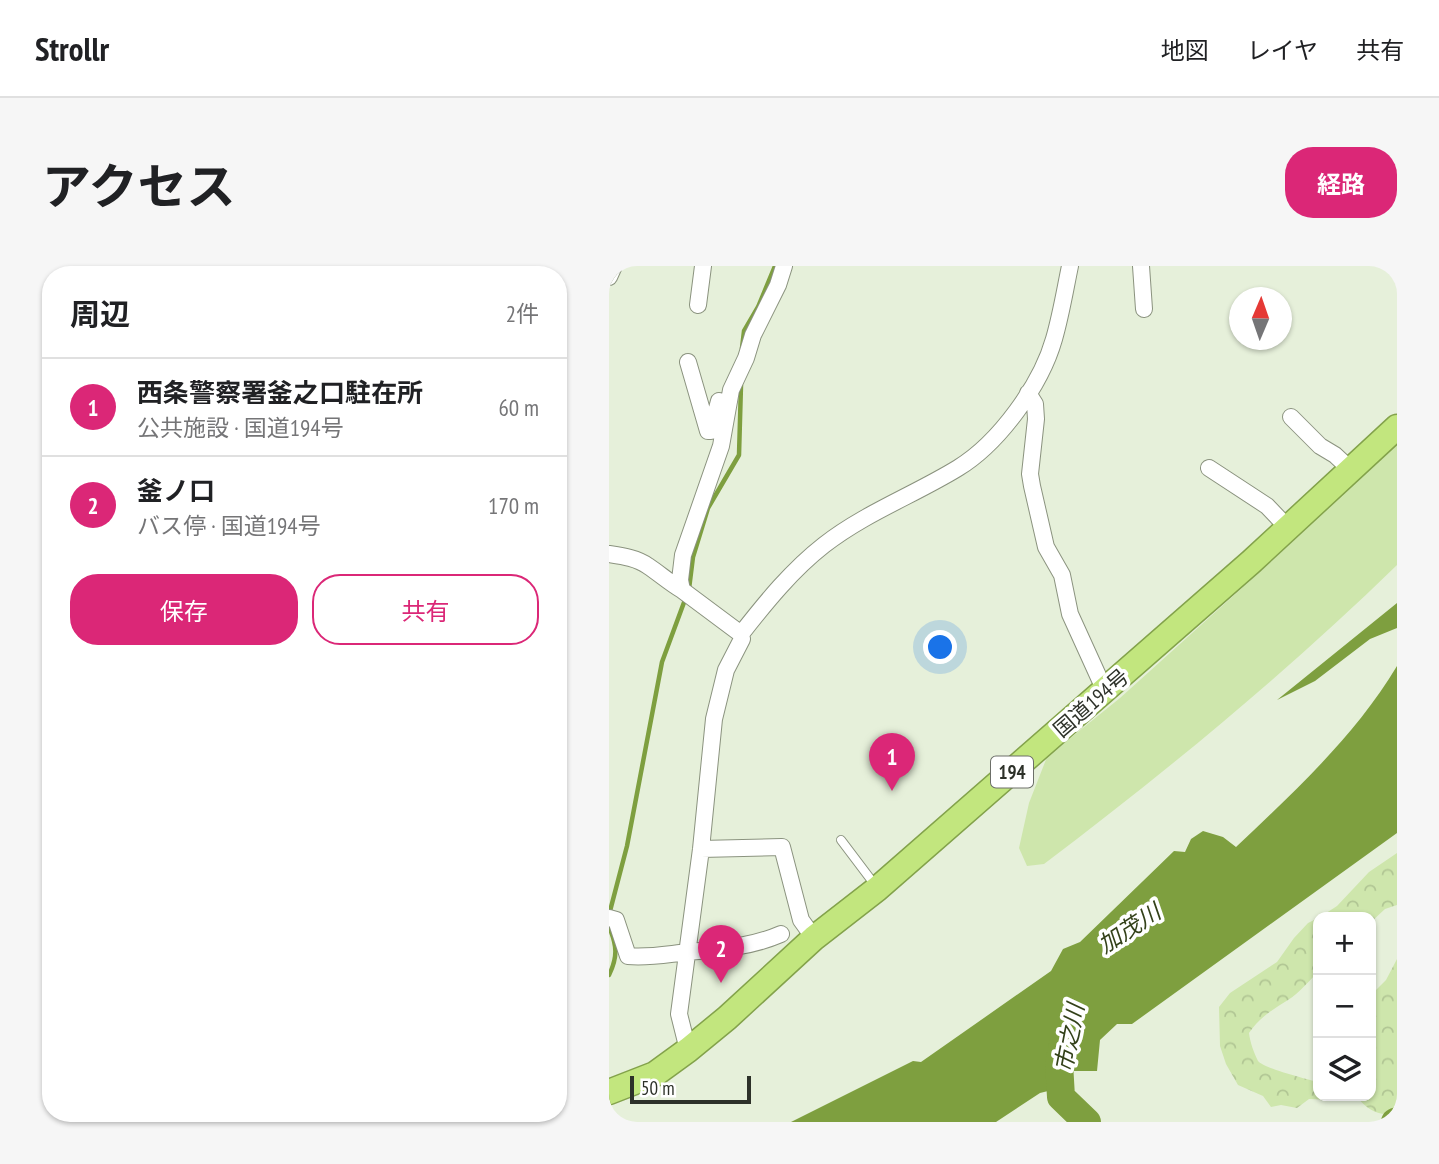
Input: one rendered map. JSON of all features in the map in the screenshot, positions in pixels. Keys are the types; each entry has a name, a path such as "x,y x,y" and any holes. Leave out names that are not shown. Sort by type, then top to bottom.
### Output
{"highway":[{"name":"国道194号","path":"609,1092 655,1074 688,1051 814,938 877,888 1105,691 1397,427"}],"street":[{"path":"609,277 614,266"},
{"path":"698,305 703,266"},
{"path":"682,590 680,580 683,555 721,446 731,390 784,266"},
{"path":"688,1051 679,1014 715,719 726,670 742,639 741,634 796,570 825,544 876,512 971,460 1001,430 1045,364 1054,339 1070,266"},
{"path":"1141,266 1144,309"},
{"path":"688,362 708,431 711,431 719,400 731,390"},
{"path":"1028,393 1035,404 1036,419 1031,486 1046,548 1062,575 1070,614 1105,691"},
{"path":"1291,417 1320,446 1335,455 1350,470"},
{"path":"1209,468 1267,506 1287,528"},
{"path":"609,554 632,558 648,565 741,634"},
{"path":"701,849 782,846 801,920 814,938"},
{"path":"609,918 616,920 628,956 647,958 742,947 781,934"}],"lane":[{"path":"841,840 877,888"}],"green space":[{"path":"1397,444 1397,565 1269,683 1180,757 1044,864 1027,866 1019,848 1029,803 1047,757 1120,698"},
{"path":"1397,853 1397,905 1385,909 1376,917 1376,912 1328,912 1337,906 1369,872"},
{"path":"1313,920 1313,977 1296,994 1262,1018 1249,1033 1258,1061 1268,1067 1313,1081 1313,1099 1297,1108 1281,1105 1271,1107 1263,1096 1238,1085 1226,1064 1220,1046 1219,1007 1230,993 1277,962 1308,923"},
{"path":"1397,959 1397,1112 1391,1114 1370,1109 1361,1101 1376,1101 1376,990 1386,980"}],"water":[{"path":"1397,603 1397,628 1370,639 1315,681 1277,700"},
{"name":"加茂川","path":"1397,666 1397,833 1132,1024 1117,1024 1100,1040 1097,1071 1074,1071 1052,1090 1040,1093 996,1122 791,1122 913,1061 921,1062 1051,971 1063,949 1080,942 1174,851 1185,852 1191,839 1203,831 1223,837 1236,847 1302,784 1343,739"}],"waterway":[{"path":"742,348 744,331 758,307 775,266"},
{"path":"689,589 693,557 708,508 739,455 741,385"},
{"path":"609,915 627,846 662,662 686,597"},
{"path":"609,927 615,951 609,975"},
{"name":"市之川","path":"1063,1045 1059,1063 1061,1097 1087,1122"}],"place":[{"name":"西条警察署釜之口駐在所","path":"892,791"},
{"name":"釜ノ口","path":"721,983"}]}
